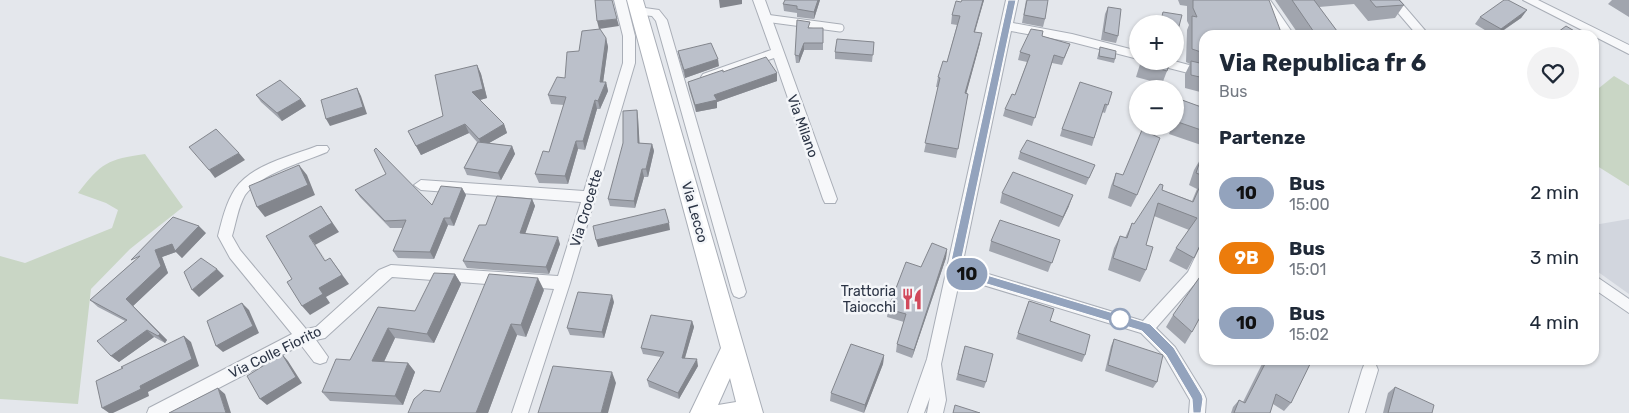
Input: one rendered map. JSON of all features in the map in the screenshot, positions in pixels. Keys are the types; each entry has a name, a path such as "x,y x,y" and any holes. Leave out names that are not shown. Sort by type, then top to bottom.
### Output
{"main road":[{"name":"Via Lecco","path":"636,6 751,413"},
{"path":"702,413 732,349"},
{"path":"725,413 744,413"}],"street":[{"name":"Via Crocette","path":"520,413 590,197 628,63 630,36 620,0"},
{"name":"Via Milano","path":"758,0 830,199"},
{"path":"916,413 934,359 1012,0"},
{"path":"1264,0 1285,30"},
{"path":"1393,0 1419,30"},
{"path":"1529,0 1589,30"},
{"name":"Via Lecco","path":"636,6 659,16 689,83 739,292"},
{"path":"1007,26 1072,38 1129,53"},
{"path":"1599,35 1629,50"},
{"path":"689,83 777,52"},
{"path":"1184,68 1199,72"},
{"path":"320,357 235,254 225,236 235,201 246,185 322,149"},
{"path":"421,186 590,197"},
{"path":"1146,328 1193,276 1199,263"},
{"path":"954,270 1146,328 1175,360 1198,399 1197,413"},
{"name":"Via Colle Fiorito","path":"154,413 303,336 320,333 384,274 392,271 563,283"},
{"path":"1599,285 1629,307"},
{"path":"934,359 938,400 935,413"},
{"path":"1357,413 1370,370"}],"lane":[{"path":"765,18 840,28"}],"shaded area":[{"path":"1629,219 1629,294 1599,273 1599,224"}],"green space":[{"path":"1614,76 1629,85 1629,186 1599,167 1599,88"},
{"path":"145,154 183,207 130,249 91,289 78,404 0,399 0,256 25,263 112,228 118,210 106,203 78,193 93,175 106,164 122,158"}],"building":[{"path":"595,0 612,0 617,19 597,21"},
{"path":"785,0 818,0 814,12 797,9 797,6 783,4"},
{"path":"962,0 983,0 974,32 982,33 965,93 968,94 958,149 925,143 940,78 938,77 943,61 947,62 960,16 952,15 956,1 961,2"},
{"path":"1027,0 1048,0 1045,19 1024,15"},
{"path":"1193,0 1269,0 1280,30 1199,30 1199,51 1192,49 1192,16 1197,17 1193,8"},
{"path":"1292,0 1314,0 1336,30 1313,30"},
{"path":"1370,0 1399,0 1404,5 1376,7"},
{"path":"1504,0 1508,0 1527,10 1501,29 1480,17"},
{"path":"1108,7 1121,9 1118,36 1104,32"},
{"path":"1163,12 1182,15 1162,15"},
{"path":"797,20 810,22 808,28 823,28 823,43 804,43 799,56 795,55"},
{"path":"1566,26 1573,30 1561,30"},
{"path":"600,29 606,38 600,82 606,82 598,101 595,100 583,141 576,141 565,176 535,174 543,151 549,152 566,97 548,95 557,77 565,78 567,52 579,51 582,31"},
{"path":"1031,29 1043,31 1042,36 1070,44 1064,58 1054,55 1035,118 1005,109 1012,94 1015,95 1030,55 1020,52"},
{"path":"837,39 874,42 873,55 835,52"},
{"path":"711,43 718,59 684,70 678,51"},
{"path":"1100,47 1116,51 1115,59 1099,56"},
{"path":"766,57 777,73 714,95 717,100 695,105 688,82"},
{"path":"1191,61 1199,63 1199,77 1191,75"},
{"path":"477,65 483,89 472,92 504,124 479,139 465,124 416,146 408,131 443,116 435,75"},
{"path":"280,80 301,99 277,113 256,95"},
{"path":"1080,82 1112,92 1108,105 1105,104 1094,138 1062,129"},
{"path":"357,88 363,107 326,119 321,100"},
{"path":"1184,101 1199,106 1199,129 1184,124"},
{"path":"637,110 638,143 652,144 646,169 642,169 634,201 608,199 623,143 623,111"},
{"path":"216,129 239,153 209,170 189,147"},
{"path":"1140,135 1153,135 1160,138 1137,195 1113,185 1116,173 1123,175"},
{"path":"1027,140 1095,165 1089,178 1020,152"},
{"path":"478,142 512,146 498,173 464,168"},
{"path":"376,148 432,205 441,186 462,188 450,218 444,218 430,252 393,251 406,220 385,221 355,190 386,174 374,150"},
{"path":"299,165 308,185 257,207 249,186"},
{"path":"1013,172 1073,195 1063,217 1002,193"},
{"path":"1160,184 1163,185 1162,190 1193,202 1199,188 1199,248 1194,258 1176,248 1197,218 1158,203 1146,245 1153,247 1146,270 1113,258 1120,236 1127,238 1132,223 1134,224"},
{"path":"497,196 532,199 520,233 558,237 546,267 463,261 479,225 486,225"},
{"path":"321,206 332,223 309,236 325,261 330,258 342,275 319,288 323,294 302,306 287,282 292,279 266,236"},
{"path":"665,209 669,223 596,240 593,226"},
{"path":"173,217 199,226 175,251 172,244 155,250 161,266 126,299 160,334 158,336 147,330 111,356 97,341 127,320 90,300 140,256 131,260"},
{"path":"1000,220 1060,240 1052,263 991,241"},
{"path":"932,243 947,249 914,350 897,344 906,314 888,309 906,262 921,267"},
{"path":"201,258 217,269 192,290 184,272"},
{"path":"434,273 455,274 427,334 388,328 372,361 408,363 395,396 322,392 336,359 350,360 378,307 415,311"},
{"path":"489,274 538,278 521,325 511,324 476,413 408,413 414,399 424,390 440,392"},
{"path":"1199,278 1199,319 1192,332 1173,315"},
{"path":"578,292 612,295 602,332 567,328"},
{"path":"1029,301 1054,309 1050,321 1090,335 1085,355 1018,333"},
{"path":"242,303 253,326 216,346 207,321"},
{"path":"651,315 692,321 682,358 697,359 678,393 647,380 664,352 641,348"},
{"path":"184,336 192,359 140,386 141,389 102,408 96,381"},
{"path":"1114,339 1163,355 1157,382 1108,365"},
{"path":"851,344 884,355 865,405 831,393"},
{"path":"965,346 993,354 986,382 958,374"},
{"path":"282,354 296,377 260,399 247,376"},
{"path":"1264,365 1310,365 1291,403 1276,394 1270,413 1234,413 1239,400 1245,403"},
{"path":"553,366 612,372 601,413 538,413"},
{"path":"1395,387 1434,405 1432,413 1388,413"},
{"path":"218,388 226,413 169,413"},
{"path":"955,405 980,413 953,413"}],"bus line":[{"name":"10","path":"1012,0 954,270 1146,328 1170,352 1198,399 1197,413"}],"place":[{"name":"Trattoria Taiocchi","path":"912,299"}]}
